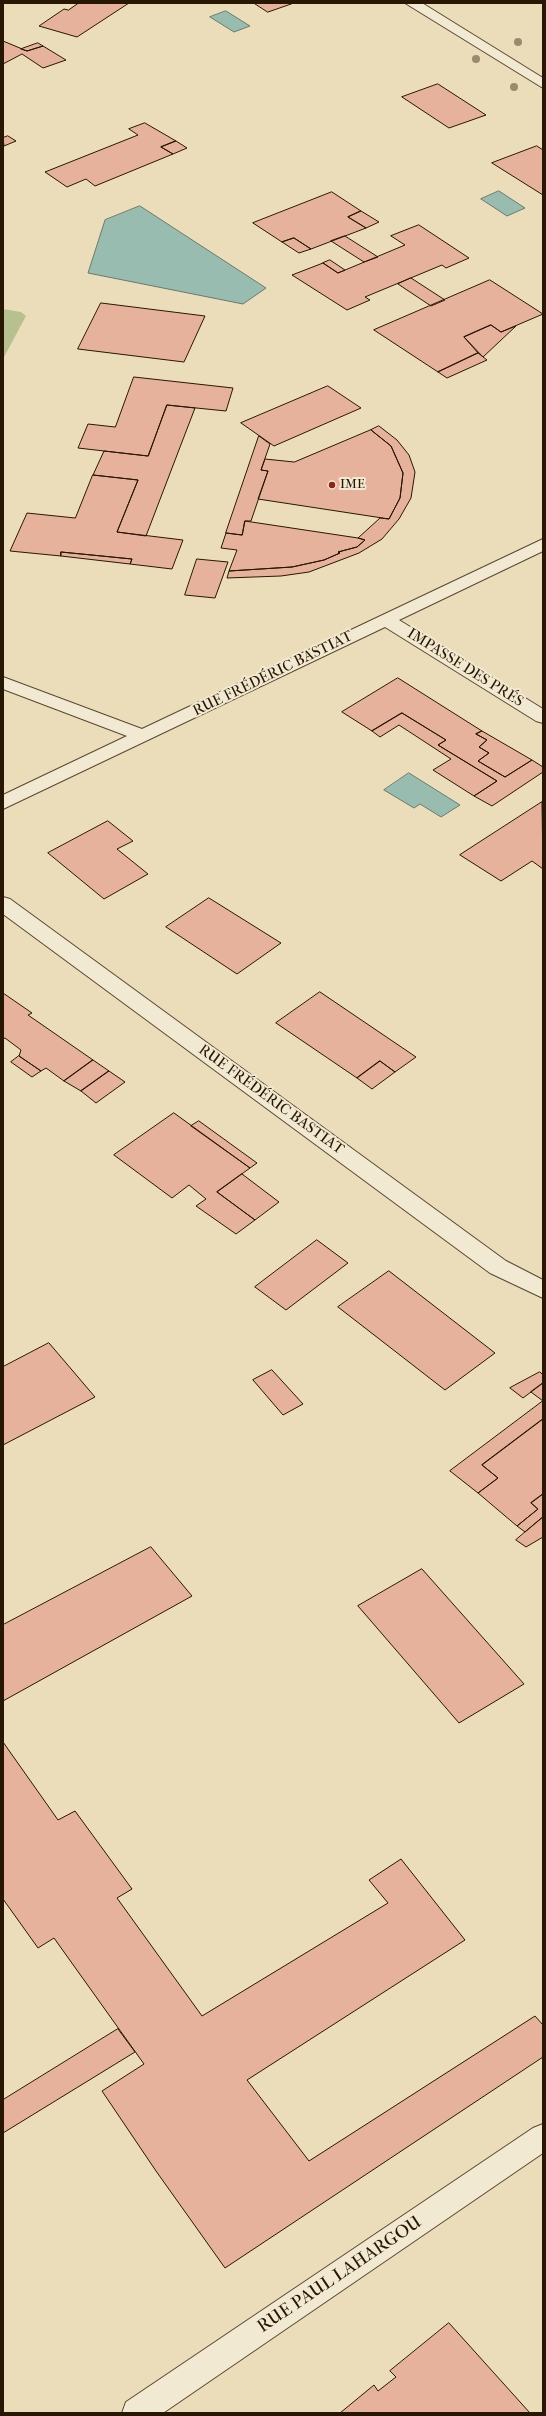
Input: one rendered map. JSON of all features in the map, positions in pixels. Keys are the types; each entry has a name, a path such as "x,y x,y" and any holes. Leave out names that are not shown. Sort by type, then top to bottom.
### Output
{"street":[{"path":"412,3 543,84"},
{"name":"RUE FRÉDÉRIC BASTIAT","path":"3,803 543,544"},
{"name":"IMPASSE DES PRÉS","path":"387,620 543,716"},
{"path":"3,683 144,736"},
{"name":"RUE FRÉDÉRIC BASTIAT","path":"3,904 498,1267 543,1290"},
{"name":"RUE PAUL LAHARGOU","path":"137,2413 543,2137"}],"green space":[{"path":"3,309 21,312 26,316 3,359"}],"water":[{"path":"226,11 250,26 234,32 210,17"},
{"path":"499,191 525,208 507,216 481,199"},
{"path":"140,206 266,288 243,304 88,273 105,220"},
{"path":"409,773 460,805 441,817 420,804 414,808 384,790"}],"building":[{"path":"79,3 129,3 77,37 39,26 64,9 68,10"},
{"path":"254,3 294,3 268,12"},
{"path":"3,41 27,51 43,46 66,60 43,68 22,54 3,64"},
{"path":"38,43 43,46 27,51 21,49"},
{"path":"438,84 486,115 449,128 402,97"},
{"path":"145,123 176,141 161,147 173,154 95,186 86,179 67,187 45,172 138,135 129,129"},
{"path":"8,136 16,141 4,146 3,138"},
{"path":"176,141 187,148 173,154 161,147"},
{"path":"537,146 543,150 543,195 492,163"},
{"path":"332,192 361,211 348,217 366,228 311,249 294,238 282,242 253,223"},
{"path":"361,211 379,222 366,228 348,217"},
{"path":"419,225 469,258 446,268 442,265 365,297 370,300 347,310 292,275 323,263 338,273 405,245 391,236"},
{"path":"345,236 378,257 364,262 331,241"},
{"path":"294,238 311,249 299,253 282,242"},
{"path":"330,260 345,270 338,273 323,263"},
{"path":"411,278 445,300 431,306 398,284"},
{"path":"490,280 543,314 501,332 491,325 464,337 478,353 438,372 374,330"},
{"path":"101,303 205,316 184,362 78,349"},
{"path":"491,325 501,332 516,326 483,357 464,337"},
{"path":"478,353 487,360 447,378 438,372"},
{"path":"134,377 233,388 226,411 167,405 148,456 78,448 88,424 115,427"},
{"path":"328,386 361,408 274,446 241,423"},
{"path":"167,405 195,408 146,536 117,532 138,480 93,475 104,451 148,456"},
{"path":"379,426 397,440 409,455 415,472 411,498 399,519 382,539 359,553 309,572 281,576 227,578 229,571 292,567 324,560 340,553 338,552 357,547 365,540 358,538 380,518 389,519 400,498 403,473 391,446 371,430"},
{"name":"IME","path":"371,430 391,446 403,473 400,498 389,519 258,499 268,471 261,470 265,459 294,462"},
{"path":"259,436 270,444 261,470 268,471 251,521 245,521 242,535 226,533"},
{"path":"93,475 138,480 117,532 183,540 172,569 130,564 132,559 61,552 61,556 10,551 27,513 75,518"},
{"path":"245,521 365,540 357,547 338,552 340,553 324,560 292,567 229,571 237,550 221,548 226,533 242,535"},
{"path":"61,552 132,559 130,564 61,556"},
{"path":"197,559 228,562 215,598 185,595"},
{"path":"398,678 482,731 476,734 487,740 479,747 489,753 478,761 505,777 532,760 543,767 543,772 492,806 474,796 497,781 438,745 446,740 402,713 372,731 342,712"},
{"path":"402,713 446,740 438,745 497,781 474,796 433,770 451,759 399,725 380,737 372,731"},
{"path":"482,731 532,760 505,777 478,761 489,753 479,747 487,740 476,734"},
{"path":"542,802 543,869 532,861 501,881 460,855"},
{"path":"108,821 133,841 117,849 148,874 104,899 48,853"},
{"path":"209,898 281,943 237,974 166,927"},
{"path":"320,992 416,1057 395,1072 380,1061 357,1078 276,1023"},
{"path":"3,993 32,1013 28,1015 93,1060 64,1081 46,1068 41,1071 19,1056 21,1050 5,1038 3,1039"},
{"path":"19,1056 41,1071 32,1077 11,1062"},
{"path":"93,1060 109,1071 81,1091 64,1081"},
{"path":"380,1061 395,1072 372,1089 357,1078"},
{"path":"109,1071 125,1082 96,1103 81,1091"},
{"path":"174,1113 250,1168 217,1192 255,1220 236,1234 196,1206 206,1199 189,1185 172,1198 114,1155"},
{"path":"199,1121 257,1163 250,1168 191,1126"},
{"path":"242,1174 279,1202 255,1220 217,1192"},
{"path":"317,1240 348,1263 286,1310 255,1287"},
{"path":"389,1271 495,1353 445,1390 338,1307"},
{"path":"49,1343 95,1397 3,1445 3,1367"},
{"path":"272,1370 303,1404 283,1415 253,1380"},
{"path":"540,1372 543,1375 543,1383 523,1398 510,1388"},
{"path":"543,1383 543,1401 531,1392"},
{"path":"543,1401 543,1419 482,1465 498,1478 478,1493 450,1471"},
{"path":"543,1419 543,1494 531,1503 538,1509 517,1526 478,1493 498,1478 482,1465"},
{"path":"543,1494 543,1517 525,1532 517,1526 538,1509 531,1503"},
{"path":"543,1517 543,1537 526,1547 516,1540"},
{"path":"151,1547 192,1596 3,1701 3,1625"},
{"path":"422,1569 524,1684 459,1723 358,1606"},
{"path":"3,1742 58,1820 75,1811 132,1889 117,1898 202,2016 388,1903 369,1880 401,1859 465,1940 247,2080 309,2161 535,2016 543,2025 543,2057 225,2268 156,2171 102,2091 144,2064 54,1938 38,1948 3,1899"},
{"path":"118,2029 135,2052 3,2133 3,2100"},
{"path":"449,2323 530,2413 340,2413 374,2385 378,2391 396,2377 390,2371"}],"place":[{"name":"IME","path":"332,485"}]}
